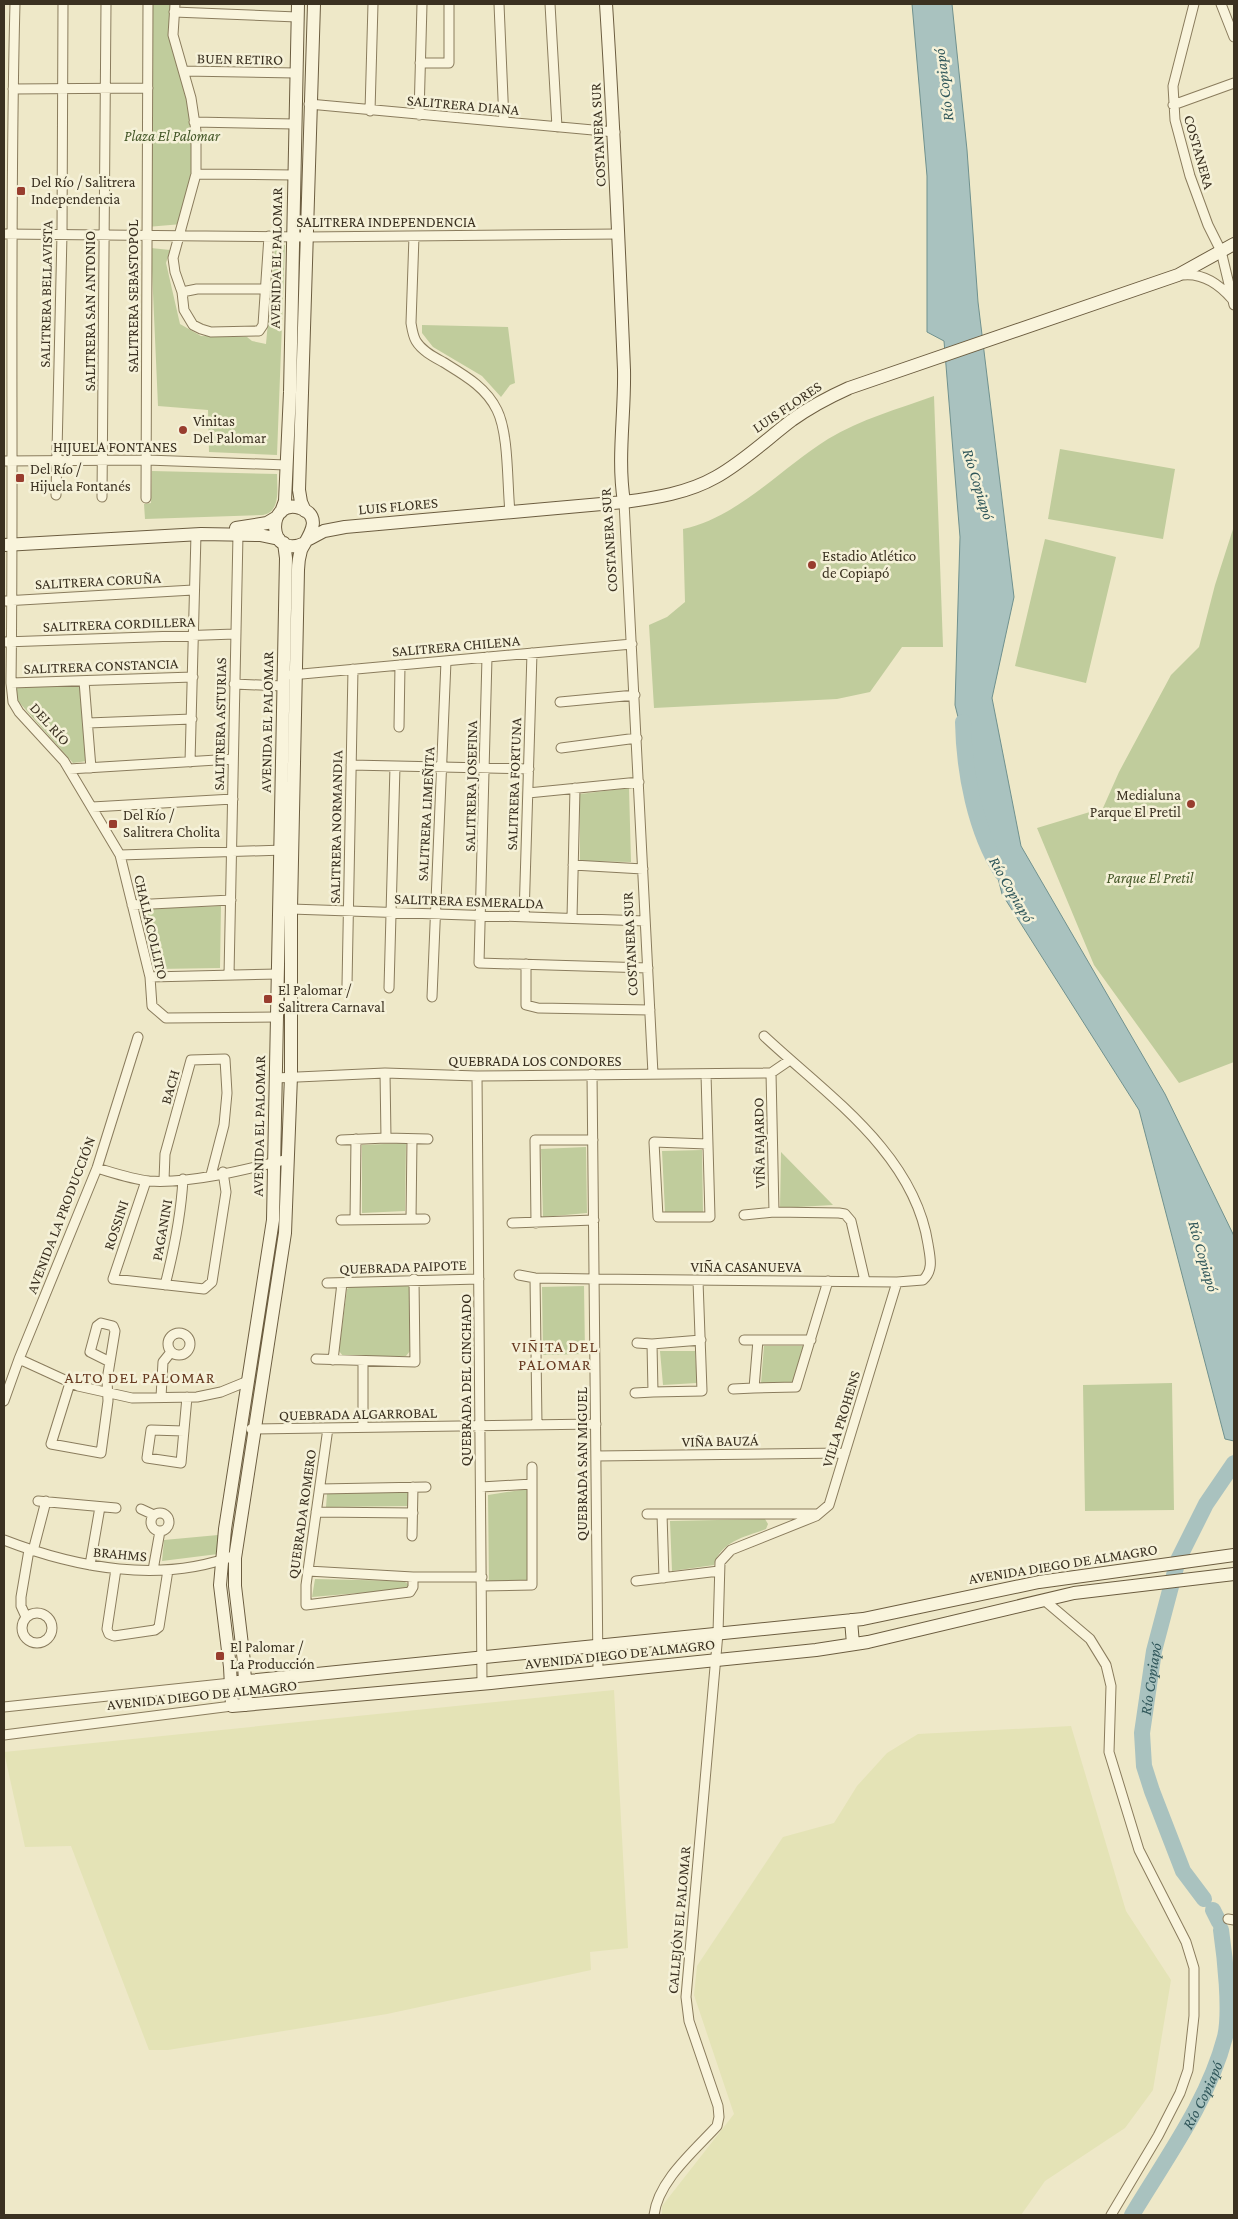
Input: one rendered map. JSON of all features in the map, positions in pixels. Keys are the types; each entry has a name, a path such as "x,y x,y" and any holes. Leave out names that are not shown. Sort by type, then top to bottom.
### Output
{"street":[{"name":"DEL RÍO","path":"15,4 13,89 8,144 7,409 8,642 13,702 19,712 64,761 120,855"},
{"name":"SALITRERA BELLAVISTA","path":"56,495 62,234 62,4"},
{"name":"SALITRERA SAN ANTONIO","path":"102,498 106,4"},
{"name":"SALITRERA SEBASTOPOL","path":"146,498 148,4"},
{"name":"AVENIDA EL PALOMAR","path":"308,515 301,502 299,490 309,104 314,4"},
{"path":"370,111 373,4"},
{"path":"419,115 422,4"},
{"path":"420,63 449,63 449,4"},
{"path":"499,4 504,122"},
{"path":"550,4 557,127"},
{"name":"COSTANERA SUR","path":"606,4 615,132 624,392 620,472 624,502 635,695 653,1074"},
{"name":"COSTANERA","path":"1194,4 1173,86 1173,105 1190,176 1208,225 1221,251 1234,305"},
{"path":"1221,4 1234,37"},
{"path":"269,236 263,325 259,331 211,332 193,325 184,310 182,292 175,272 173,258 196,174 194,122 184,72 173,35 174,8 298,10"},
{"name":"AVENIDA EL PALOMAR","path":"279,514 284,501 290,392 295,73 298,10"},
{"name":"BUEN RETIRO","path":"184,72 295,73"},
{"path":"1173,105 1234,82"},
{"path":"13,89 148,88"},
{"name":"SALITRERA DIANA","path":"309,104 615,132"},
{"path":"194,122 295,124"},
{"path":"196,174 294,176"},
{"name":"SALITRERA INDEPENDENCIA","path":"8,234 293,237 619,234"},
{"path":"414,236 411,323 413,335 417,343 431,355 474,381 489,396 498,411 504,432 510,512"},
{"name":"LUIS FLORES","path":"307,541 324,531 345,527 624,502 659,497 695,487 716,477 795,418 824,400 849,388 1178,275 1234,244"},
{"path":"1178,275 1194,274 1206,278 1222,288 1234,301"},
{"path":"182,292 197,289 266,289"},
{"name":"HIJUELA FONTANES","path":"8,461 103,459 286,465"},
{"path":"8,544 198,534 238,534 271,536 293,546 307,541 313,527 308,515 293,507 260,525 198,534"},
{"path":"279,514 274,530 281,541"},
{"name":"LUIS FLORES","path":"308,515 324,525 345,527"},
{"path":"190,762 193,677 193,590 198,534"},
{"name":"SALITRERA ASTURIAS","path":"229,975 238,534"},
{"name":"AVENIDA EL PALOMAR","path":"232,1706 231,1682 221,1609 222,1560 273,1220 278,974 286,850 286,558 281,541"},
{"name":"AVENIDA EL PALOMAR","path":"287,679 298,561 307,541"},
{"name":"SALITRERA CORUÑA","path":"8,600 193,590"},
{"name":"SALITRERA CORDILLERA","path":"8,642 235,634"},
{"name":"SALITRERA CHILENA","path":"234,684 287,679 353,669 632,644"},
{"name":"SALITRERA FORTUNA","path":"524,917 532,653"},
{"name":"SALITRERA JOSEFINA","path":"487,657 479,963 526,964"},
{"name":"SALITRERA LIMEÑITA","path":"432,997 446,661"},
{"path":"399,727 400,665"},
{"name":"SALITRERA NORMANDIA","path":"347,985 353,669"},
{"name":"SALITRERA CONSTANCIA","path":"11,683 193,677"},
{"path":"84,680 91,768"},
{"path":"560,702 635,695"},
{"path":"88,723 192,719"},
{"path":"561,748 637,738"},
{"path":"69,769 233,759"},
{"path":"351,765 529,768"},
{"path":"389,988 396,766"},
{"path":"528,793 639,782"},
{"path":"572,918 575,788"},
{"path":"92,808 233,799"},
{"path":"120,855 286,850"},
{"name":"AVENIDA EL PALOMAR","path":"246,1705 235,1586 236,1554 285,1233 291,1076 291,909 286,850"},
{"name":"CHALLACOLLITO","path":"120,855 150,977 152,1006 166,1018 277,1017"},
{"path":"573,865 643,869"},
{"path":"132,905 231,900"},
{"name":"SALITRERA ESMERALDA","path":"291,909 645,921"},
{"path":"648,968 526,964 526,1005 538,1008 650,1010"},
{"path":"150,977 278,974"},
{"path":"764,1036 854,1117 888,1157 915,1199 925,1224 930,1270 923,1280 897,1282"},
{"name":"AVENIDA LA PRODUCCIÓN","path":"4,1401 19,1359 97,1168 138,1037"},
{"name":"BACH","path":"164,1180 165,1154 191,1060 225,1059 227,1093 224,1125 211,1175"},
{"path":"771,1072 790,1060"},
{"name":"QUEBRADA LOS CONDORES","path":"276,1078 385,1073 477,1076 771,1072"},
{"name":"VIÑA FAJARDO","path":"771,1072 774,1212"},
{"path":"385,1073 386,1138"},
{"name":"QUEBRADA SAN MIGUEL","path":"592,1074 598,1672"},
{"path":"706,1074 710,1217 658,1217 654,1142 707,1144"},
{"name":"QUEBRADA DEL CINCHADO","path":"477,1076 482,1684"},
{"path":"411,1219 412,1138"},
{"path":"355,1220 356,1139"},
{"path":"341,1140 428,1139"},
{"path":"536,1222 535,1140 593,1140"},
{"path":"97,1168 146,1180 164,1180 211,1175 288,1159"},
{"path":"165,1285 204,1289 212,1282 226,1192 223,1172"},
{"name":"PAGANINI","path":"165,1285 182,1200 183,1179"},
{"name":"ROSSINI","path":"146,1180 113,1279 165,1285"},
{"path":"744,1215 774,1212 839,1212 845,1214 851,1221 864,1281"},
{"path":"341,1220 425,1219"},
{"path":"512,1223 594,1220"},
{"name":"VIÑA CASANUEVA","path":"519,1275 535,1278 897,1282"},
{"path":"535,1278 537,1425"},
{"path":"316,1359 415,1362 414,1279"},
{"name":"QUEBRADA PAIPOTE","path":"327,1283 414,1279 479,1279"},
{"path":"732,1389 796,1387 828,1280"},
{"path":"636,1393 702,1391 698,1281"},
{"name":"VILLA PROHENS","path":"819,1514 829,1505 897,1282"},
{"path":"333,1360 342,1283"},
{"path":"637,1343 652,1344 701,1340"},
{"path":"744,1340 811,1340"},
{"path":"754,1388 758,1340"},
{"path":"652,1344 653,1392"},
{"path":"161,1397 163,1362 171,1352"},
{"path":"19,1359 70,1383 108,1394 132,1398 187,1397 221,1392 248,1381"},
{"path":"363,1361 363,1427"},
{"path":"70,1383 50,1441 55,1446 101,1453 110,1362"},
{"path":"184,1431 151,1430 147,1458 181,1463 184,1431 187,1397"},
{"name":"QUEBRADA ALGARROBAL","path":"241,1428 596,1424"},
{"name":"QUEBRADA ROMERO","path":"328,1428 308,1571 306,1604 410,1592 413,1588 413,1577"},
{"name":"VIÑA BAUZÁ","path":"596,1456 845,1453"},
{"path":"482,1586 532,1585 532,1467"},
{"path":"481,1486 532,1484"},
{"path":"412,1536 413,1487"},
{"path":"320,1489 426,1487"},
{"path":"26,1616 21,1606 21,1597 42,1501 116,1508"},
{"path":"90,1565 100,1506"},
{"path":"141,1510 154,1515 161,1513 169,1519 167,1529 160,1531"},
{"path":"316,1512 412,1513"},
{"path":"647,1514 819,1514"},
{"path":"662,1514 664,1578"},
{"path":"768,1514 773,1518 774,1533"},
{"path":"715,1661 718,1633 720,1562 731,1550 819,1514"},
{"path":"154,1515 152,1525 160,1531"},
{"path":"153,1570 160,1531"},
{"name":"BRAHMS","path":"4,1540 31,1550 90,1565 116,1569 168,1570 222,1560 236,1554"},
{"name":"AVENIDA DIEGO DE ALMAGRO","path":"4,1707 231,1682 851,1620 998,1589 1229,1556"},
{"path":"116,1569 107,1629 109,1634 114,1636 155,1630 159,1627 168,1570"},
{"path":"308,1571 413,1577 482,1577"},
{"path":"636,1581 719,1571"},
{"name":"AVENIDA DIEGO DE ALMAGRO","path":"4,1734 232,1706 715,1661 853,1644 1074,1593 1137,1584 1234,1574"},
{"path":"1044,1600 1090,1639 1106,1664 1111,1686 1109,1752 1139,1850 1186,1942 1194,1968 1194,2016 1188,2070 1180,2093 1158,2136 1111,2215"},
{"path":"851,1620 853,1644"},
{"name":"CALLEJÓN EL PALOMAR","path":"654,2215 656,2202 662,2188 717,2126 719,2117 718,2106 689,2021 686,1997 715,1661"}],"green space":[{"name":"Plaza El Palomar","path":"151,4 171,4 194,135 191,185 182,224 147,227"},
{"path":"275,245 285,245 277,455 209,452 208,410 158,406 151,248 170,250 166,263 180,324 201,336 247,337 252,341 266,344"},
{"path":"422,325 508,327 515,383 510,385 501,397 482,376 433,347 422,333"},
{"name":"Estadio Atlético de Copiapó","path":"934,396 943,647 902,647 870,692 837,699 654,708 649,625 667,617 685,602 683,529 703,523 741,503 811,451 841,432 880,415"},
{"path":"1060,449 1175,469 1163,539 1048,519"},
{"path":"152,471 277,474 277,499 273,509 263,515 145,519 144,504 151,503"},
{"name":"Parque El Pretil","path":"1234,526 1234,1062 1179,1083 1094,965 1037,828 1103,808 1119,772 1171,675 1199,647 1215,585"},
{"path":"1045,539 1116,557 1086,683 1015,666"},
{"path":"80,683 87,761 73,763 17,700 16,686"},
{"path":"629,788 631,862 580,861 580,794"},
{"path":"221,906 220,968 157,969 144,909"},
{"path":"406,1143 405,1211 362,1213 362,1145"},
{"path":"586,1147 587,1213 543,1217 541,1149"},
{"path":"702,1150 703,1212 665,1212 662,1151"},
{"path":"781,1152 833,1205 780,1208"},
{"path":"402,1283 409,1286 410,1351 406,1356 343,1356 339,1351 347,1289 352,1286"},
{"path":"584,1286 585,1354 543,1355 542,1287"},
{"path":"764,1346 804,1346 792,1383 761,1383"},
{"path":"660,1351 695,1351 697,1383 663,1385"},
{"path":"1172,1383 1174,1510 1085,1511 1083,1385"},
{"path":"527,1489 528,1580 489,1582 488,1495"},
{"path":"409,1492 409,1506 326,1507 327,1494"},
{"path":"765,1519 768,1524 766,1529 728,1545 717,1557 714,1565 672,1571 670,1521"},
{"path":"218,1535 218,1554 162,1561 164,1540"},
{"path":"315,1579 403,1581 410,1585 406,1589 312,1597"},
{"path":"614,1690 628,1948 590,1952 591,1970 387,2014 168,2050 149,2050 71,1846 25,1847 4,1752"},
{"path":"1071,1726 1126,1911 1171,1980 1153,2090 1125,2128 1045,2181 1021,2215 662,2215 662,2206 734,2114 694,1995 697,1966 783,1837 834,1823 857,1786 887,1753 918,1734"}],"water":[{"path":"912,4 952,4 967,150 978,302 1014,597 992,698 1021,846 1165,1094 1234,1236 1234,1441 1225,1439 1139,1110 1002,894 955,705 960,537 944,341 927,332 927,176"}],"waterway":[{"name":"Río Copiapó","path":"963,722 969,781 978,820 993,857 1002,873"},
{"name":"Río Copiapó","path":"1204,1899 1183,1871 1152,1791 1144,1766 1142,1733 1154,1651 1178,1560 1206,1504 1234,1463"},
{"name":"Río Copiapó","path":"1213,1910 1219,1922"},
{"name":"Río Copiapó","path":"1132,2215 1185,2129 1218,2061 1227,2026 1226,1969 1221,1930"}],"place":[{"name":"Del Río / Salitrera Independencia","path":"21,191"},
{"name":"Vinitas Del Palomar","path":"183,430"},
{"name":"Del Río / Hijuela Fontanés","path":"20,478"},
{"name":"Estadio Atlético de Copiapó","path":"812,565"},
{"name":"Medialuna Parque El Pretil","path":"1191,804"},
{"name":"Del Río / Salitrera Cholita","path":"113,824"},
{"name":"El Palomar / Salitrera Carnaval","path":"268,999"},
{"name":"El Palomar / La Producción","path":"220,1656"}],"district":[{"name":"VIÑITA DEL PALOMAR","path":"555,1355"},
{"name":"ALTO DEL PALOMAR","path":"140,1377"}]}
